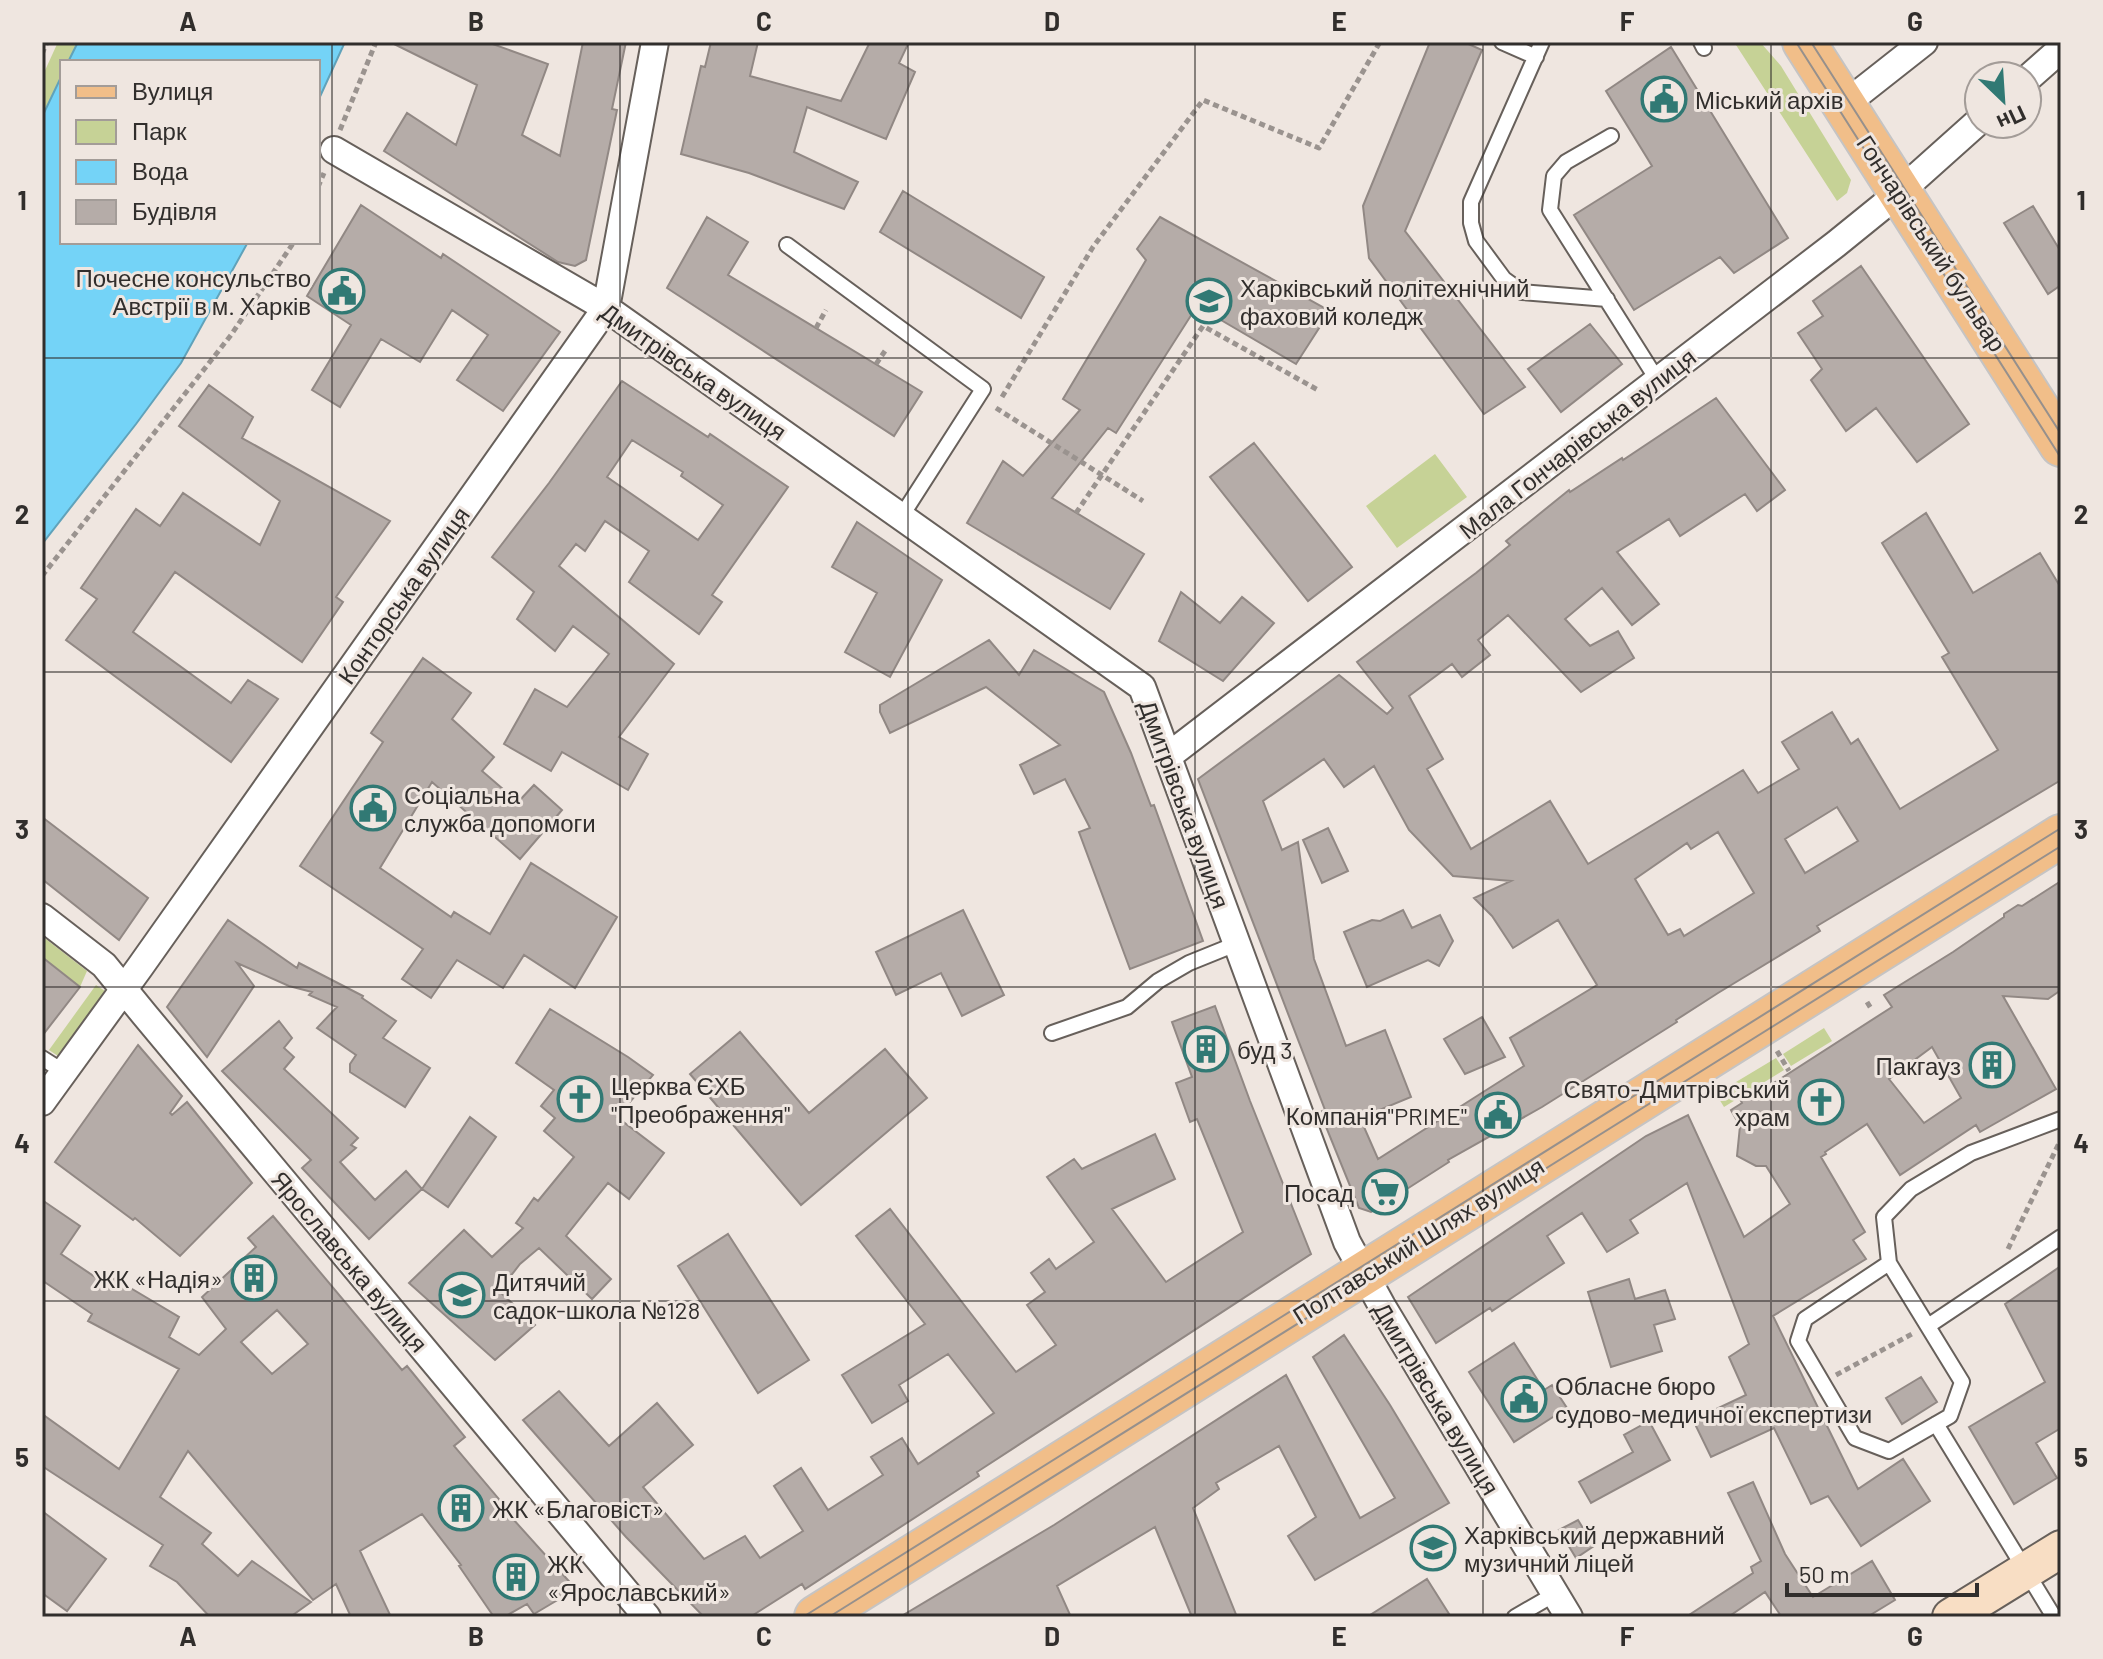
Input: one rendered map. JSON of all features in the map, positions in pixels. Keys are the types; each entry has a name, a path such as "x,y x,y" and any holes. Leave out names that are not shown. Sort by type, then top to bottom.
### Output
{"main road":[{"name":"Гончарівський бульвар","path":"1804,42 2061,445"},
{"name":"Полтавський Шлях вулиця","path":"816,1617 2061,836"}],"street":[{"name":"Конторська вулиця","path":"42,1102 53,1065 124,987 606,308 655,42"},
{"path":"1844,105 1924,42"},
{"path":"2043,65 2061,49"},
{"name":"Мала Гончарівська вулиця","path":"1167,757 1836,244 1963,135"},
{"name":"Дмитрівська вулиця","path":"334,150 606,308 1142,687 1347,1242 1363,1274 1569,1617"},
{"name":"Ярославська вулиця","path":"42,917 104,965 124,987 647,1617"},
{"path":"1951,1617 2061,1549"}],"lane":[{"path":"1502,42 1536,57"},
{"path":"1542,42 1471,202 1471,223 1476,241 1504,279 1522,292 1607,299"},
{"path":"1611,136 1566,162 1554,176 1550,210 1658,381"},
{"path":"787,245 983,389 901,517"},
{"path":"1052,1033 1127,1007 1158,981 1189,963 1236,944"},
{"path":"1889,1263 1805,1319 1798,1341 1855,1438 1889,1451 1950,1416 1962,1382 1889,1263 1884,1217 1911,1189 1971,1153 2061,1119"},
{"path":"1928,1326 2061,1237"},
{"path":"1936,1424 2054,1617"},
{"path":"1515,1617 1555,1594"}],"path":[{"path":"42,54 47,42"},
{"path":"320,182 376,42"},
{"path":"991,415 1093,247 1203,100 1319,148 1380,42"},
{"path":"42,576 231,335 293,244"},
{"path":"816,328 826,310"},
{"path":"1076,513 1203,326 1318,390"},
{"path":"876,364 885,351"},
{"path":"996,408 1143,501"},
{"path":"1867,1002 1872,1010"},
{"path":"1776,1051 1789,1071"},
{"path":"1993,1282 2061,1138"},
{"path":"1821,1383 1928,1326"}],"green space":[{"path":"58,42 78,42 69,60 60,60 60,79 42,117 42,77"},
{"path":"1730,42 1760,42 1781,66 1851,180 1847,193 1837,201 1736,45"},
{"path":"1435,454 1467,497 1397,548 1366,506"},
{"path":"42,936 87,971 80,987 42,957"},
{"path":"96,985 105,991 58,1056 49,1050"},
{"path":"1824,1028 1832,1041 1791,1066 1783,1054"},
{"path":"1776,1058 1784,1070 1724,1107 1716,1094"}],"water":[{"path":"78,42 345,42 320,97 320,60 69,60"},
{"path":"60,79 60,244 247,244 181,363 42,544 42,117"}],"building":[{"path":"390,42 487,42 548,64 522,135 560,156 583,42 626,42 612,109 617,110 586,260 575,266 558,262 384,151 407,113 456,145 477,85"},
{"path":"711,42 758,42 750,76 841,101 870,42 909,42 899,63 915,72 886,139 807,107 794,152 858,182 844,209 749,173 681,154 701,66 705,67"},
{"path":"1430,42 1464,42 1482,50 1405,231 1525,387 1484,414 1369,258 1363,206"},
{"path":"1671,47 1788,238 1734,273 1720,257 1634,310 1574,215 1652,166 1606,91"},
{"path":"903,191 1044,277 1021,318 880,232"},
{"path":"361,205 441,258 443,254 560,332 503,411 457,380 488,335 452,310 420,362 381,339 340,407 312,390 351,325 307,296"},
{"path":"2033,206 2061,252 2061,285 2048,294 2004,223"},
{"path":"707,217 748,242 728,275 922,392 894,436 667,288"},
{"path":"1160,217 1330,311 1296,364 1197,306 1116,433 1108,428 1052,498 1144,554 1110,609 967,523 1003,461 1023,476 1080,410 1063,399 1146,260 1137,249"},
{"path":"1861,266 1969,424 1917,462 1876,408 1846,431 1811,380 1822,369 1798,333 1823,316 1813,301"},
{"path":"1590,324 1622,364 1561,412 1528,369"},
{"path":"622,381 708,437 710,434 788,487 712,595 722,602 699,634 629,582 649,551 605,521 585,551 576,544 559,566 674,664 619,737 648,754 628,790 562,752 551,771 504,744 535,689 567,707 609,654 573,626 555,651 517,619 534,592 492,557","holes":["632,440 683,472 681,476 723,505 698,540 607,477"]},
{"path":"209,385 253,417 242,438 390,521 336,597 343,602 302,662 175,572 133,632 231,703 248,680 278,699 231,762 66,640 97,599 81,588 136,509 160,526 183,493 260,545 280,501 179,426"},
{"path":"1716,398 1785,490 1757,511 1745,494 1680,536 1669,519 1617,552 1659,604 1632,625 1602,588 1565,619 1590,646 1618,631 1634,658 1581,692 1508,615 1478,640 1490,655 1462,677 1452,664 1409,696 1443,759 1427,769 1471,849 1550,801 1588,864 1743,770 1758,793 1799,769 1782,742 1832,712 1851,744 1858,739 1900,809 1998,750 1942,657 1949,653 1882,543 1926,513 1973,593 2040,553 2061,588 2061,780 1817,926 1820,931 1542,1107 1448,1160 1371,1212 1359,1208 1320,1112 1325,1110 1198,779 1339,675 1387,714 1393,708 1357,662 1476,573 1510,545 1506,541 1569,490 1623,460","holes":["1324,759 1344,787 1374,766 1409,830 1453,876 1511,881 1474,898 1492,916 1513,948 1558,920 1597,985 1510,1038 1524,1066 1378,1159 1360,1118 1411,1097 1385,1030 1346,1046 1314,959 1298,842 1282,850 1263,801","1837,807 1858,841 1805,873 1785,839","1718,832 1754,893 1684,936 1680,929 1668,935 1635,879 1687,843 1691,849"]},
{"path":"1254,443 1352,567 1308,601 1210,477"},
{"path":"857,522 942,580 890,677 845,652 877,593 832,567"},
{"path":"1181,592 1220,623 1242,597 1274,623 1223,681 1159,641"},
{"path":"989,640 1019,675 1034,650 1104,692 1151,806 1154,805 1203,941 1130,969 1079,832 1090,828 1065,779 1034,794 1020,765 1060,745 986,687 890,733 880,705"},
{"path":"423,658 471,693 452,719 494,757 482,771 518,802 534,785 562,810 520,859 432,782 380,868 451,917 454,912 490,934 531,863 617,917 575,988 524,955 503,988 457,960 431,998 402,979 423,949 300,866 383,742 371,733"},
{"path":"42,817 148,898 119,940 42,879"},
{"path":"1328,828 1348,871 1322,883 1303,840"},
{"path":"2061,881 2061,990 2048,999 2003,996 2056,1089 1980,1132 1976,1125 1900,1175 1867,1124 1825,1152 1821,1157 1865,1232 1853,1240 1866,1259 1773,1316 1858,1489 1903,1459 1930,1501 1861,1546 1828,1496 1811,1504 1774,1428 1711,1457 1693,1420 1746,1395 1729,1357 1749,1344 1687,1183 1630,1220 1638,1233 1607,1252 1582,1213 1547,1236 1564,1263 1492,1311 1490,1308 1436,1343 1408,1297 1646,1136 1688,1115 1744,1237 1790,1204 1766,1166 1756,1166 1737,1156 1740,1126 1731,1110 1892,1007 1884,995 1953,952 2004,917 2004,914 2018,905 2022,906","holes":["1932,1047 1961,1098 1924,1123 1889,1079"]},
{"path":"963,910 1004,995 962,1016 941,973 896,995 876,952"},
{"path":"1403,910 1412,928 1440,915 1453,941 1439,966 1428,960 1367,987 1344,932"},
{"path":"228,920 297,968 299,963 363,996 396,1021 383,1038 430,1068 405,1107 350,1072 350,1064 356,1055 317,1028 337,1007 309,995 312,992 289,986 237,963 254,986 207,1057 167,1007"},
{"path":"42,957 80,987 42,1036"},
{"path":"1215,1006 1311,1254 977,1472 979,1476 805,1589 802,1584 750,1617 704,1617 626,1537 523,1420 559,1391 609,1446 657,1403 693,1445 643,1487 704,1559 745,1536 760,1558 803,1531 774,1486 801,1468 828,1510 883,1475 871,1457 902,1438 918,1464 994,1413 948,1354 899,1385 908,1401 872,1423 842,1375 925,1324 856,1236 890,1209 1016,1372 1056,1345 1027,1305 1045,1292 1031,1273 1049,1259 1056,1269 1094,1242 1047,1177 1074,1159 1082,1169 1155,1134 1175,1179 1112,1209 1166,1282 1243,1232 1197,1119 1190,1122 1176,1083 1192,1077 1172,1022"},
{"path":"550,1009 653,1075 617,1117 664,1153 629,1199 608,1183 566,1236 611,1279 592,1299 539,1248 520,1264 499,1291 535,1325 495,1360 409,1283 464,1230 492,1257 523,1228 516,1223 534,1198 538,1201 574,1157 544,1131 555,1118 541,1106 554,1090 516,1063"},
{"path":"1482,1017 1505,1057 1465,1074 1444,1039"},
{"path":"279,1021 292,1038 284,1048 294,1057 284,1069 358,1138 351,1145 356,1148 340,1162 375,1200 406,1171 422,1189 369,1239 302,1168 311,1160 222,1071"},
{"path":"740,1032 809,1113 885,1049 927,1098 801,1205 690,1074"},
{"path":"138,1045 182,1096 170,1113 172,1115 187,1102 252,1183 180,1256 135,1218 133,1220 55,1162"},
{"path":"470,1117 496,1137 448,1207 422,1189"},
{"path":"42,1200 80,1226 61,1254 107,1285 112,1277 179,1317 169,1337 199,1355 226,1329 202,1297 256,1247 248,1238 273,1216 402,1370 407,1366 465,1437 454,1446 513,1519 576,1589 534,1614 527,1604 504,1617 494,1617 461,1565 422,1514 360,1551 391,1617 351,1617 336,1584 313,1600 188,1451 160,1497 211,1533 202,1544 238,1576 252,1561 311,1602 290,1617 210,1617 177,1582 150,1566 163,1545 42,1466 42,1414 119,1469 179,1369 88,1321 92,1314 42,1282","holes":["277,1310 308,1344 272,1374 241,1342"]},
{"path":"728,1234 809,1360 758,1393 678,1266"},
{"path":"2061,1266 2061,1428 2036,1443 2057,1478 2014,1504 1969,1427 2045,1382 2005,1304"},
{"path":"1629,1279 1635,1299 1665,1290 1675,1319 1654,1325 1662,1351 1611,1367 1588,1292"},
{"path":"1344,1335 1449,1503 1315,1580 1288,1536 1316,1517 1279,1446 1216,1483 1219,1489 1193,1508 1237,1617 1192,1617 1155,1527 1057,1586 1071,1617 900,1617 1054,1525 1286,1375 1360,1518 1395,1498 1313,1357"},
{"name":"Обласне бюро судово-медичної експертизи","path":"1514,1343 1544,1390 1552,1385 1567,1408 1514,1442 1469,1372"},
{"path":"1921,1377 1937,1402 1902,1424 1886,1398"},
{"path":"1649,1421 1670,1460 1591,1503 1579,1482 1633,1452 1624,1435"},
{"path":"1753,1482 1785,1554 1813,1597 1872,1561 1895,1600 1867,1617 1779,1617 1765,1592 1728,1617 1686,1617 1753,1573 1751,1567 1761,1561 1728,1493"},
{"path":"42,1511 106,1559 67,1611 42,1593"},
{"path":"1578,1520 1594,1546 1576,1558 1559,1530"},
{"path":"1427,1579 1451,1617 1367,1617"}],"tram line":[{"path":"1796,42 2061,458"},
{"path":"1811,42 2061,434"},
{"path":"803,1617 2061,828"},
{"path":"829,1617 2061,846"}],"place":[{"name":"Міський архів","path":"1664,99"},
{"name":"Почесне консульство Австрії в м. Харків","path":"342,291"},
{"name":"Харківський політехнічний фаховий коледж","path":"1209,301"},
{"name":"Соціальна служба допомоги","path":"373,808"},
{"name":"буд 3","path":"1206,1049"},
{"name":"Пакгауз","path":"1992,1065"},
{"name":"Церква ЄХБ \"Преображення\"","path":"580,1099"},
{"name":"Свято-Дмитрівський храм","path":"1821,1102"},
{"name":"Компанія\"PRIME\"","path":"1498,1115"},
{"name":"Посад","path":"1385,1192"},
{"name":"ЖК «Надія»","path":"254,1278"},
{"name":"Дитячий садок-школа №128","path":"462,1295"},
{"name":"Обласне бюро судово-медичної експертизи","path":"1524,1399"},
{"name":"ЖК «Благовіст»","path":"461,1508"},
{"name":"Харківський державний музичний ліцей","path":"1433,1548"},
{"name":"ЖК «Ярославський»","path":"516,1577"}]}
